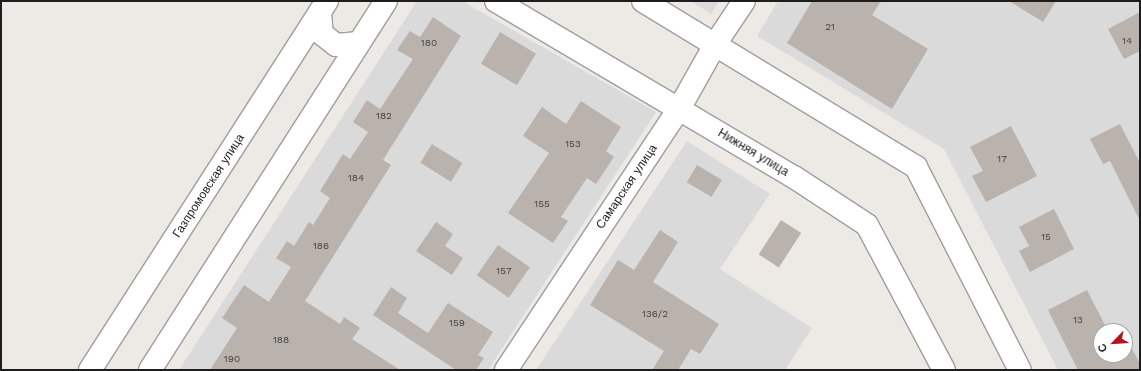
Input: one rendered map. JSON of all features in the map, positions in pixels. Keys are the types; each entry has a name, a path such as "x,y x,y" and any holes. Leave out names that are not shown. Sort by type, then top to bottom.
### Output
{"street":[{"path":"150,370 386,1"},
{"name":"Нижняя улица","path":"496,1 794,177 867,225 944,370"},
{"path":"643,1 716,43 916,166 1020,370"},
{"name":"Самарская улица","path":"506,370 679,109 716,43 744,1"},
{"path":"324,6 322,34 336,45 359,43"},
{"name":"Газпромовская улица","path":"90,370 324,6"}],"shaded area":[{"path":"417,1 462,1 656,112 488,370 179,370"},
{"path":"691,1 719,1 711,14"},
{"path":"778,1 1140,1 1140,370 1058,370 944,149 757,36"},
{"path":"687,141 770,194 720,269 812,328 785,370 536,370"}],"building":[{"path":"812,1 881,1 872,15 928,49 892,109 787,43"},
{"path":"1009,1 1056,1 1043,22"},
{"path":"1140,12 1140,51 1124,59 1108,29"},
{"path":"433,17 461,36 383,160 391,165 305,301 340,324 344,317 360,328 352,339 400,370 210,370 237,328 222,318 244,285 269,302 291,267 276,258 287,241 294,246 309,222 313,225 330,198 320,191 343,154 350,159 368,132 353,122 367,100 380,109 413,59 397,50 410,31 420,37"},
{"path":"500,32 536,54 517,85 481,64"},
{"path":"581,101 621,127 606,151 614,157 596,184 587,178 561,217 568,221 553,243 508,213 549,153 523,136 542,107 566,124"},
{"path":"1120,124 1140,163 1140,221 1110,161 1103,164 1090,139"},
{"path":"1011,126 1037,176 986,202 972,176 983,171 970,147"},
{"path":"432,144 463,163 451,182 420,163"},
{"path":"697,165 722,180 712,197 687,182"},
{"path":"1054,209 1074,249 1030,272 1019,251 1029,246 1019,227"},
{"path":"781,220 801,233 779,267 759,254"},
{"path":"436,222 453,234 445,246 463,258 452,275 416,251"},
{"path":"660,230 678,242 653,282 719,324 700,354 691,349 678,370 652,370 664,351 590,305 618,260 634,270"},
{"path":"498,245 530,267 509,298 477,275"},
{"path":"391,287 407,298 398,313 428,333 448,303 493,332 478,355 484,358 476,370 456,370 373,315"},
{"path":"1087,290 1104,323 1093,323 1093,363 1133,363 1133,350 1140,364 1140,370 1078,370 1048,310"}]}
